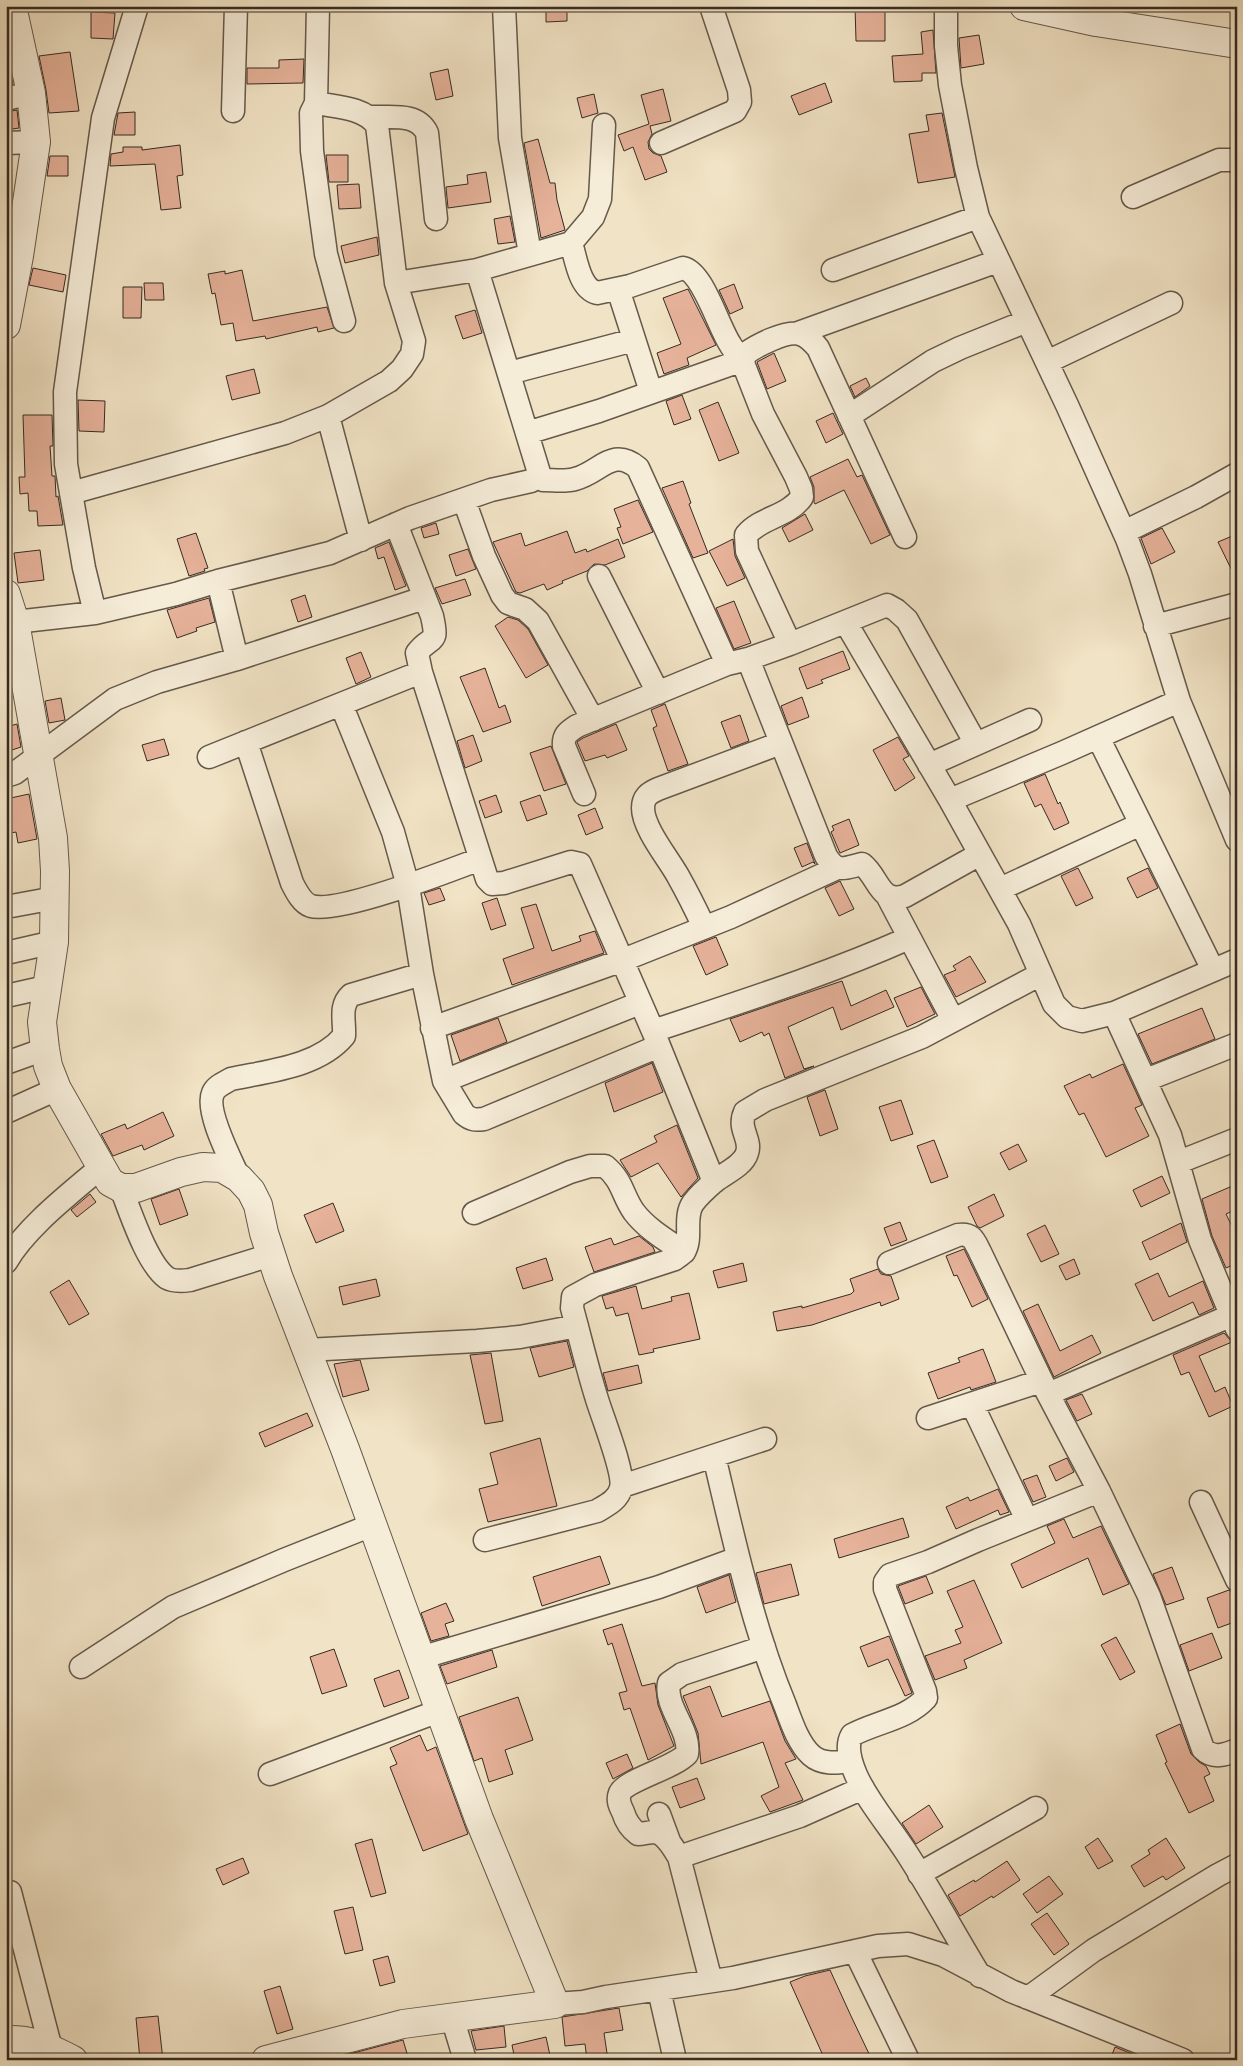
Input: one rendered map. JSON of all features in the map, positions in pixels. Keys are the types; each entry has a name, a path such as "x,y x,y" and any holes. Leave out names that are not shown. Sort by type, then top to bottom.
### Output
{"street":[{"path":"6,325 19,256 36,142 19,96 12,6"},
{"path":"95,612 84,568 66,464 65,392 102,118 137,6"},
{"path":"233,111 236,6"},
{"path":"318,6 316,103 311,113 312,151 326,254 344,321"},
{"path":"504,6 510,138 530,254"},
{"path":"661,143 735,111 740,102 739,90 711,6"},
{"path":"946,6 946,46 950,85 966,168 978,217 1028,321 1124,532 1140,574 1179,701 1237,840"},
{"path":"1024,6 1096,22 1237,44"},
{"path":"316,103 360,112 371,117 413,118 423,125 427,133 436,219"},
{"path":"71,493 284,433 328,416 389,381 402,369 412,354 414,341 396,283 378,125 371,117"},
{"path":"396,283 477,270 571,243 593,217 600,200 604,125"},
{"path":"6,143 36,142"},
{"path":"1133,197 1220,160 1237,160"},
{"path":"833,270 978,217"},
{"path":"571,243 583,281 587,287 597,292 618,289 683,268 689,270 698,280 730,346 743,360 763,414 801,489 802,497 797,504 752,528 746,534 745,543 790,644"},
{"path":"743,360 745,354 755,346 788,334 798,334 998,261"},
{"path":"477,270 540,476 544,480 575,479 618,458 629,461 638,468 781,743 826,856 831,864 837,868 845,869 862,864 867,868 888,897 953,1020"},
{"path":"618,289 651,392"},
{"path":"1047,362 1171,303"},
{"path":"849,416 933,361 960,348 1028,321"},
{"path":"798,334 808,338 818,348 905,538"},
{"path":"509,373 634,340"},
{"path":"527,433 599,411 743,360"},
{"path":"328,416 361,540"},
{"path":"1124,532 1196,497 1237,474"},
{"path":"15,622 95,612 176,594 218,581 330,553 396,524 540,476"},
{"path":"464,500 484,556 502,595 508,603 525,609 538,621 593,720"},
{"path":"396,524 435,631 434,637 430,642 417,653 420,672 488,879 492,884 504,883 571,862 578,862 583,868 656,1039 714,1182"},
{"path":"599,576 658,693"},
{"path":"218,581 238,659"},
{"path":"6,594 15,622 53,838 54,942 42,1022 48,1066 57,1089 110,1182 121,1188 136,1188 182,1172 203,1167 222,1168 239,1178"},
{"path":"6,776 15,773 115,699 157,682 238,659 424,598"},
{"path":"1155,626 1237,604"},
{"path":"584,794 564,746 566,733 658,693 846,623 887,605 907,620 976,744"},
{"path":"846,623 1000,889 1019,924 1054,1004 1067,1017 1082,1021 1114,1013 1237,960"},
{"path":"209,757 420,672"},
{"path":"950,800 1179,701"},
{"path":"341,704 387,814 408,886 422,974 444,1081 469,1119 484,1119 656,1039 815,978 909,938"},
{"path":"929,765 1030,720"},
{"path":"1098,737 1213,970"},
{"path":"246,742 292,883 304,902 312,906 332,905 408,886 480,859"},
{"path":"704,927 678,877 649,828 644,816 644,800 647,795 658,788 781,743"},
{"path":"1000,889 1141,824"},
{"path":"888,897 896,899 905,896 980,854"},
{"path":"432,1028 623,960 765,902 837,868"},
{"path":"6,906 55,898"},
{"path":"6,953 54,942"},
{"path":"422,974 352,995 346,1000 343,1009 344,1036 327,1052 313,1059 231,1079 220,1085 213,1093 210,1103 213,1115 239,1178 250,1191 258,1205 271,1255 345,1449 479,1819 555,2004"},
{"path":"485,1540 597,1511 618,1496 622,1486 620,1471 572,1308 573,1297 582,1291 675,1259 684,1252 687,1235 687,1215 693,1203 714,1182 740,1163 747,1153 742,1119 750,1108 765,1100 898,1048 1041,974"},
{"path":"6,996 46,987"},
{"path":"444,1081 640,1003"},
{"path":"928,1418 972,1404 1044,1387 1234,1323 1200,1240 1170,1135 1114,1013"},
{"path":"1146,1080 1237,1044"},
{"path":"6,1063 45,1049"},
{"path":"6,1112 57,1089"},
{"path":"1179,1162 1237,1139"},
{"path":"474,1213 570,1172 590,1166 605,1166 616,1175 635,1214 658,1235 684,1252"},
{"path":"6,1262 25,1236 101,1167"},
{"path":"121,1188 141,1240 167,1278 180,1281 190,1280 271,1255"},
{"path":"888,1263 958,1235 965,1234 970,1236 980,1252 1044,1387 1099,1491 1148,1596 1203,1749 1209,1754 1218,1755 1237,1750"},
{"path":"306,1350 477,1341 520,1337 577,1326"},
{"path":"972,1404 1027,1520"},
{"path":"622,1486 765,1439"},
{"path":"714,1456 738,1558 764,1647 776,1684 804,1747 812,1756 823,1762 835,1763 851,1760"},
{"path":"980,1976 919,1874 863,1788 848,1748 852,1735 906,1714 920,1705 926,1698 925,1691 885,1589 885,1582 890,1575 928,1562 1099,1491"},
{"path":"1201,1502 1237,1580"},
{"path":"81,1667 173,1607 372,1525"},
{"path":"420,1658 659,1587 738,1558"},
{"path":"674,1849 661,1834 654,1832 638,1834 631,1829 626,1822 619,1802 619,1795 628,1785 670,1766 687,1754 686,1742 670,1697 669,1682 682,1674 764,1647"},
{"path":"270,1774 439,1711"},
{"path":"674,1849 800,1816 863,1788"},
{"path":"919,1874 1036,1808"},
{"path":"659,1814 674,1849 711,1981"},
{"path":"1028,1998 1094,1950 1218,1874 1237,1865"},
{"path":"10,1892 62,2054"},
{"path":"266,2060 403,2024 452,2016 583,2002 606,1996 659,1990 878,1946 908,1944 943,1955 980,1976 1028,1998 1183,2060"},
{"path":"855,1951 908,2060"},
{"path":"659,1990 675,2060"},
{"path":"452,2016 465,2060"},
{"path":"6,2040 40,2043 62,2054"}],"building":[{"path":"546,6 567,6 567,21 546,22"},
{"path":"855,6 885,6 885,41 856,41"},
{"path":"91,12 115,13 113,39 91,38"},
{"path":"933,30 936,73 922,73 922,81 894,82 892,56 923,54 921,32"},
{"path":"979,35 984,64 961,68 959,38"},
{"path":"70,52 79,111 49,113 39,56"},
{"path":"304,59 303,83 247,84 247,68 279,68 279,60"},
{"path":"6,60 8,60 13,84 6,85"},
{"path":"448,69 453,96 436,100 430,73"},
{"path":"825,83 832,102 799,115 791,96"},
{"path":"663,89 671,121 650,126 652,134 648,142 649,149 661,156 667,172 645,180 633,147 624,151 618,135 649,124 641,95"},
{"path":"594,94 598,113 582,118 577,98"},
{"path":"17,110 19,128 6,130 6,112"},
{"path":"135,112 135,135 114,135 118,113"},
{"path":"942,113 955,177 918,183 909,134 929,131 926,115"},
{"path":"538,139 550,183 555,183 557,200 565,230 541,238 524,143"},
{"path":"180,145 183,175 177,176 181,208 161,210 155,164 110,166 111,154 123,152 123,147 142,147 142,150"},
{"path":"326,155 348,155 348,182 329,182"},
{"path":"50,156 68,156 68,176 47,176"},
{"path":"486,172 491,202 448,208 446,187 468,184 467,175"},
{"path":"359,184 361,208 339,209 337,185"},
{"path":"510,216 515,242 498,244 494,219"},
{"path":"377,237 379,255 345,263 341,246"},
{"path":"33,268 66,275 63,292 29,285"},
{"path":"242,270 253,321 327,307 334,328 318,332 317,327 266,339 265,336 236,341 233,323 221,325 215,293 212,294 208,274 225,271 225,274"},
{"path":"144,283 163,283 164,300 145,300"},
{"path":"734,284 743,308 730,314 719,290"},
{"path":"123,287 142,287 141,318 123,318"},
{"path":"688,289 716,345 687,358 689,365 664,374 657,353 681,344 663,298"},
{"path":"475,310 482,333 463,339 455,316"},
{"path":"774,353 786,381 767,389 757,362"},
{"path":"254,369 260,393 232,400 226,376"},
{"path":"866,378 870,386 855,397 850,386"},
{"path":"682,395 691,419 674,425 666,401"},
{"path":"78,400 105,401 104,432 79,431"},
{"path":"718,402 739,453 719,461 699,410"},
{"path":"833,413 843,434 826,443 816,421"},
{"path":"23,415 52,415 53,446 50,446 52,476 55,476 56,497 58,496 63,525 38,526 37,511 29,511 28,493 20,494 19,477 25,477"},
{"path":"848,459 857,477 862,475 890,535 871,544 844,490 815,504 814,502 814,487 810,477"},
{"path":"683,481 691,503 689,504 708,553 693,558 662,488"},
{"path":"638,500 653,532 623,544 617,528 621,527 614,509"},
{"path":"805,514 813,530 789,542 782,528"},
{"path":"436,523 439,534 424,538 421,528"},
{"path":"1162,528 1175,552 1151,564 1141,538"},
{"path":"567,531 575,553 586,549 587,552 618,539 625,557 605,565 594,564 587,571 562,581 563,583 547,590 544,584 520,593 516,592 493,542 521,533 525,546"},
{"path":"196,533 208,568 204,569 205,571 189,576 177,539"},
{"path":"1237,534 1237,581 1218,542"},
{"path":"733,539 735,556 745,578 727,586 709,551"},
{"path":"389,542 406,586 395,590 384,557 378,559 375,548"},
{"path":"468,549 476,569 456,576 449,555"},
{"path":"40,550 44,580 18,583 14,553"},
{"path":"465,579 471,595 442,604 435,588"},
{"path":"305,595 312,617 298,622 291,600"},
{"path":"209,598 215,622 196,628 197,631 177,638 167,610"},
{"path":"734,601 751,643 734,649 716,608"},
{"path":"508,617 518,620 528,629 548,665 526,678 495,626"},
{"path":"843,651 850,669 821,680 823,683 807,689 799,668"},
{"path":"361,652 371,677 356,684 346,658"},
{"path":"485,668 499,708 505,705 511,722 483,732 460,677"},
{"path":"802,697 809,717 788,725 781,706"},
{"path":"61,698 65,720 49,723 45,701"},
{"path":"665,704 688,764 668,771 653,728 657,726 651,710"},
{"path":"740,715 749,741 731,748 721,722"},
{"path":"17,724 21,747 6,752 6,727"},
{"path":"616,724 627,750 607,758 605,755 585,761 577,742"},
{"path":"473,735 482,761 465,768 457,741"},
{"path":"898,737 909,756 903,759 915,778 895,791 873,750"},
{"path":"164,739 169,755 147,761 142,745"},
{"path":"551,746 566,784 544,791 530,753"},
{"path":"1045,774 1058,804 1060,802 1069,823 1054,830 1041,804 1035,807 1024,783"},
{"path":"29,794 37,839 18,843 16,832 6,834 6,799"},
{"path":"496,795 502,812 485,818 479,801"},
{"path":"540,795 547,814 527,821 520,802"},
{"path":"595,808 603,828 586,835 578,815"},
{"path":"849,819 859,845 840,853 831,832 834,830 832,826"},
{"path":"807,843 815,864 813,862 802,867 794,848"},
{"path":"1078,868 1093,898 1076,906 1061,876"},
{"path":"1148,868 1158,888 1137,898 1127,878"},
{"path":"840,881 854,909 839,916 825,888"},
{"path":"440,888 445,900 429,905 424,893"},
{"path":"497,898 506,925 491,930 482,903"},
{"path":"536,904 552,951 581,941 579,936 595,931 604,953 512,985 503,959 534,948 521,908"},
{"path":"716,937 728,965 706,975 693,946"},
{"path":"970,956 986,982 956,997 944,975 956,970 953,966"},
{"path":"842,981 851,1006 886,990 894,1007 841,1030 833,1007 788,1027 804,1069 814,1066 785,1078 769,1033 764,1036 762,1032 740,1042 730,1019"},
{"path":"921,987 935,1014 907,1027 894,998"},
{"path":"1202,1008 1215,1039 1152,1064 1138,1034"},
{"path":"498,1018 507,1042 460,1061 451,1035"},
{"path":"652,1063 663,1092 614,1112 605,1083"},
{"path":"1123,1064 1142,1105 1135,1108 1149,1136 1106,1157 1084,1113 1079,1115 1064,1086 1090,1074 1092,1078"},
{"path":"825,1090 838,1129 820,1136 807,1097"},
{"path":"901,1100 913,1134 891,1141 879,1107"},
{"path":"163,1112 174,1136 144,1150 142,1145 113,1156 101,1134 125,1124 127,1129"},
{"path":"677,1125 698,1178 681,1197 658,1163 631,1177 620,1160 657,1142 654,1136"},
{"path":"934,1140 948,1177 931,1183 917,1146"},
{"path":"1018,1144 1027,1161 1009,1170 1000,1153"},
{"path":"1162,1176 1170,1193 1141,1207 1133,1190"},
{"path":"1237,1184 1237,1209 1226,1214 1237,1237 1237,1263 1226,1268 1212,1236 1202,1199"},
{"path":"179,1189 188,1215 160,1225 151,1199"},
{"path":"90,1194 96,1202 77,1217 71,1210"},
{"path":"994,1194 1004,1216 980,1228 977,1226 968,1207"},
{"path":"333,1203 344,1231 316,1243 304,1215"},
{"path":"900,1222 907,1240 891,1246 884,1228"},
{"path":"1181,1223 1187,1242 1150,1260 1142,1242"},
{"path":"1045,1225 1059,1254 1041,1262 1027,1234"},
{"path":"639,1236 653,1247 655,1252 594,1272 585,1247 611,1238 614,1245"},
{"path":"964,1249 988,1299 972,1307 957,1275 954,1276 946,1256"},
{"path":"546,1258 553,1280 523,1289 516,1268"},
{"path":"1074,1259 1080,1274 1066,1280 1059,1266"},
{"path":"743,1263 747,1281 718,1288 713,1271"},
{"path":"878,1269 881,1274 891,1276 899,1299 881,1306 880,1302 812,1325 777,1331 773,1312 802,1306 802,1308 851,1294 854,1291 850,1279"},
{"path":"1158,1273 1169,1297 1203,1281 1214,1308 1199,1315 1193,1302 1153,1321 1135,1284"},
{"path":"376,1279 380,1296 343,1305 339,1287"},
{"path":"69,1280 89,1314 69,1325 50,1292"},
{"path":"636,1286 642,1309 672,1301 671,1297 689,1293 700,1339 653,1349 654,1352 639,1355 628,1313 616,1316 613,1307 606,1309 602,1296"},
{"path":"1038,1304 1060,1351 1092,1335 1101,1353 1054,1377 1023,1311"},
{"path":"1224,1333 1232,1342 1199,1356 1215,1392 1225,1387 1233,1406 1209,1417 1189,1372 1181,1375 1173,1355"},
{"path":"567,1341 574,1367 539,1377 530,1348"},
{"path":"983,1349 996,1382 971,1390 970,1387 938,1399 928,1373 960,1362 958,1358"},
{"path":"491,1353 503,1421 485,1424 470,1355"},
{"path":"360,1360 369,1390 343,1397 334,1364"},
{"path":"638,1365 642,1383 608,1391 603,1373"},
{"path":"1082,1394 1092,1414 1077,1421 1066,1400"},
{"path":"307,1413 313,1426 265,1447 259,1433"},
{"path":"540,1438 557,1506 488,1522 479,1489 498,1484 490,1453"},
{"path":"1067,1458 1074,1472 1056,1481 1049,1466"},
{"path":"1037,1475 1046,1497 1033,1502 1023,1480"},
{"path":"998,1489 1009,1512 1000,1515 998,1510 956,1529 946,1507 968,1497 970,1501"},
{"path":"903,1518 909,1537 839,1558 834,1539"},
{"path":"1064,1519 1073,1538 1101,1526 1129,1584 1103,1595 1088,1558 1022,1588 1011,1564 1055,1543 1047,1526"},
{"path":"600,1556 610,1584 542,1606 533,1577"},
{"path":"791,1564 799,1595 764,1604 756,1573"},
{"path":"1172,1567 1184,1599 1166,1605 1153,1574"},
{"path":"729,1575 736,1602 706,1613 697,1587"},
{"path":"926,1576 933,1593 905,1604 898,1586"},
{"path":"974,1580 1002,1643 964,1660 967,1668 935,1680 925,1656 961,1643 955,1630 963,1627 947,1591"},
{"path":"1229,1590 1232,1592 1237,1604 1237,1621 1218,1628 1207,1598"},
{"path":"446,1603 454,1621 445,1624 449,1636 431,1641 421,1613"},
{"path":"622,1624 642,1686 655,1683 658,1705 674,1746 648,1760 630,1708 624,1710 619,1693 627,1691 612,1643 608,1645 603,1630"},
{"path":"1212,1633 1222,1658 1189,1671 1180,1645"},
{"path":"889,1636 912,1693 905,1696 888,1659 868,1667 860,1647"},
{"path":"1116,1637 1135,1672 1120,1680 1101,1645"},
{"path":"334,1649 347,1686 322,1694 310,1657"},
{"path":"492,1650 497,1667 447,1684 440,1666"},
{"path":"399,1670 409,1698 384,1707 374,1679"},
{"path":"710,1686 722,1717 770,1701 785,1741 796,1759 785,1763 803,1800 770,1812 761,1796 779,1787 763,1742 701,1764 698,1733 683,1696"},
{"path":"518,1697 533,1740 505,1750 513,1774 489,1782 482,1758 474,1761 459,1717"},
{"path":"1180,1724 1191,1754 1206,1766 1210,1774 1204,1777 1214,1801 1189,1813 1165,1763 1167,1762 1156,1735"},
{"path":"420,1735 427,1751 436,1747 468,1834 423,1851 390,1767 397,1764 390,1748"},
{"path":"627,1754 633,1768 613,1779 606,1763"},
{"path":"697,1778 705,1799 680,1808 672,1787"},
{"path":"929,1805 943,1827 916,1844 902,1823"},
{"path":"1098,1838 1113,1861 1098,1869 1085,1847"},
{"path":"1166,1838 1185,1868 1166,1880 1163,1876 1144,1887 1131,1866 1150,1854 1148,1850"},
{"path":"372,1839 386,1893 371,1897 355,1844"},
{"path":"243,1858 249,1873 223,1885 216,1869"},
{"path":"1007,1861 1020,1880 993,1898 992,1896 960,1916 948,1895 974,1880 975,1882"},
{"path":"1049,1876 1063,1894 1037,1913 1023,1894"},
{"path":"353,1907 363,1950 345,1954 334,1911"},
{"path":"1047,1913 1069,1944 1054,1955 1031,1924"},
{"path":"388,1956 395,1982 380,1986 373,1960"},
{"path":"830,1970 872,2060 825,2060 790,1982"},
{"path":"280,1986 293,2029 277,2034 264,1991"},
{"path":"619,2008 623,2030 604,2033 608,2060 587,2060 585,2044 565,2046 562,2017"},
{"path":"158,2016 163,2060 140,2060 136,2018"},
{"path":"504,2026 506,2047 476,2050 471,2031"},
{"path":"546,2037 551,2060 515,2060 512,2045"},
{"path":"403,2040 409,2060 342,2060 342,2056"},
{"path":"1115,2047 1147,2060 1110,2060"}]}
